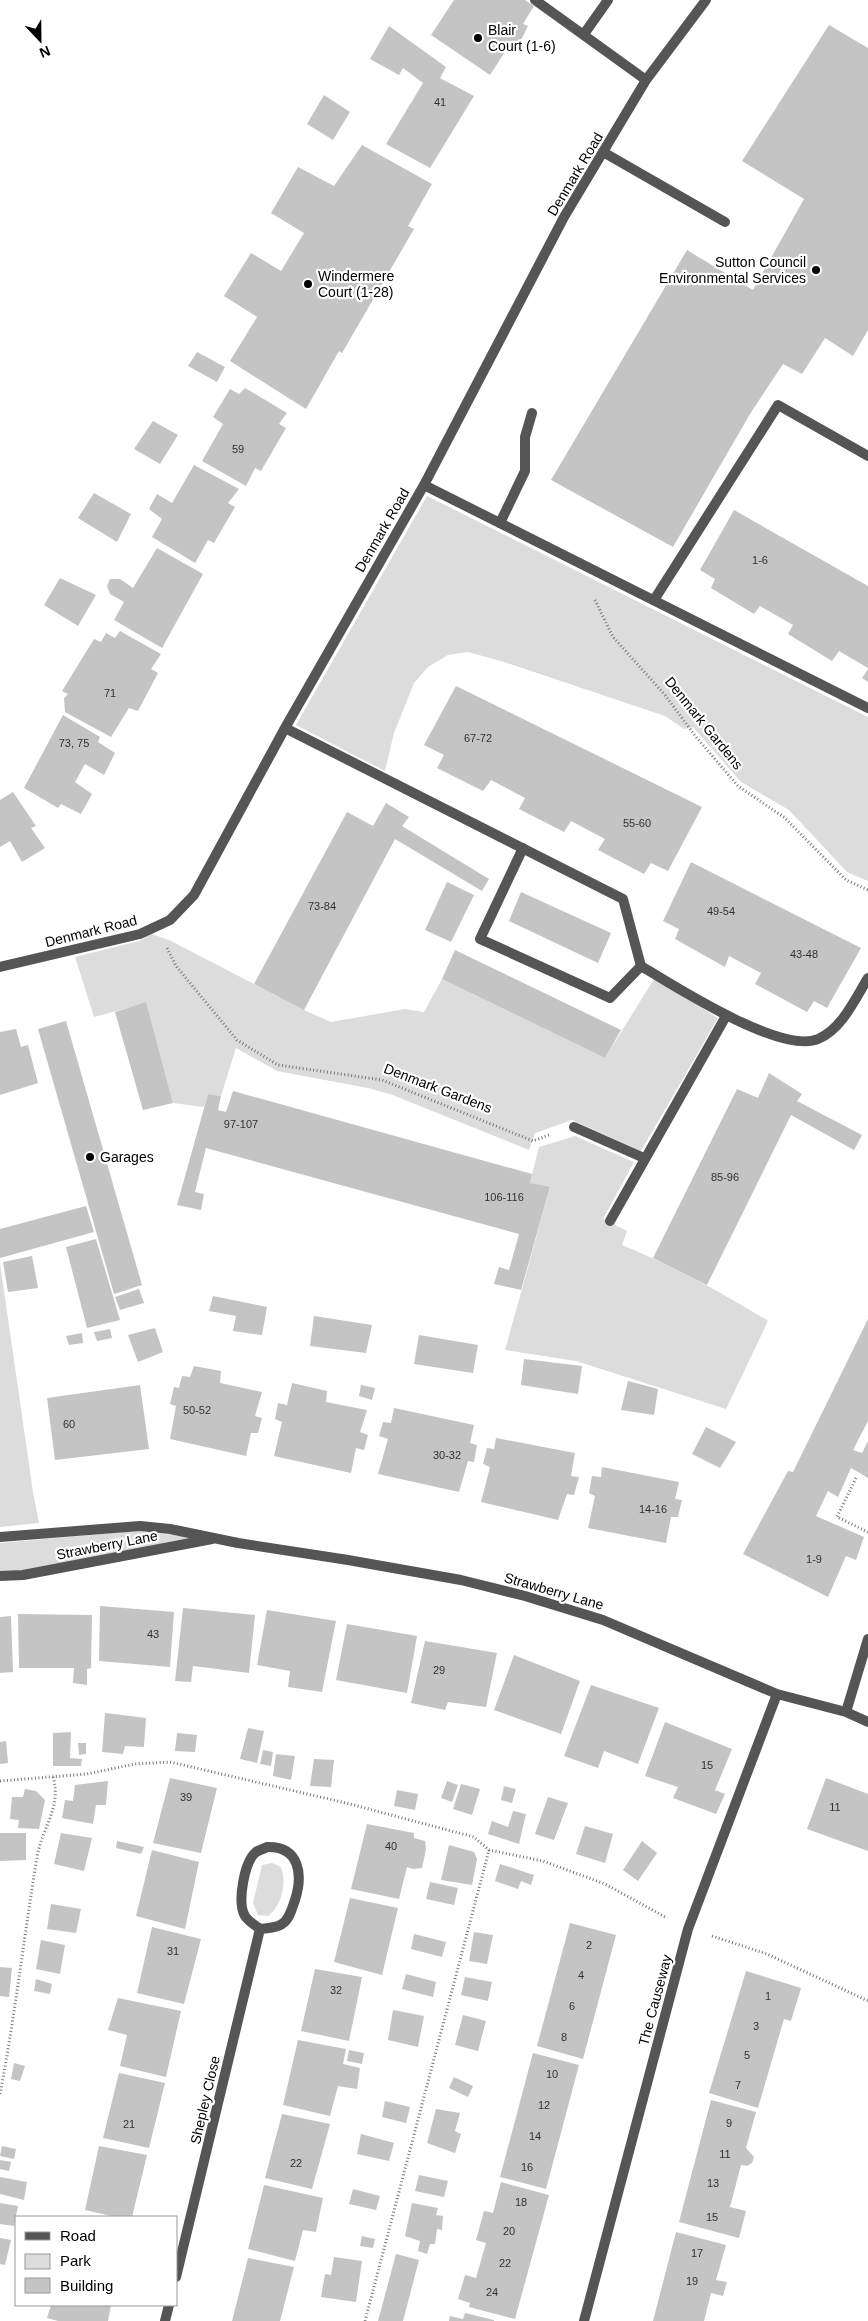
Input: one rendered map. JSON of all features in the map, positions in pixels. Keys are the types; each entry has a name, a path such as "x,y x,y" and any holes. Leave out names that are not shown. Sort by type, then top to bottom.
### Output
{"street":[{"path":"536,0 646,80"},
{"path":"584,34 608,0"},
{"name":"Denmark Road","path":"0,967 140,934 170,920 194,895 285,728 424,485 564,217 646,80 706,0"},
{"path":"603,152 726,222"},
{"path":"654,600 778,405 868,456"},
{"path":"500,523 525,470 525,437 532,413"},
{"path":"424,485 868,708"},
{"path":"285,728 624,899 641,966 726,1016 789,1040 817,1040 842,1021 868,978"},
{"path":"523,848 480,939 610,998 641,966"},
{"path":"610,1221 726,1016"},
{"path":"574,1126 644,1158"},
{"name":"Strawberry Lane","path":"0,1537 140,1526 177,1530 450,1578 525,1596 610,1622 777,1694 846,1712 868,1722"},
{"name":"Strawberry Lane","path":"0,1576 23,1575 218,1538"},
{"path":"846,1712 868,1639"},
{"name":"The Causeway","path":"584,2321 688,1929 777,1694"},
{"path":"267,1847 276,1847 288,1852 296,1861 300,1874 299,1888 291,1914 283,1924 260,1929 246,1918 240,1906 242,1888 249,1864 256,1852 267,1847"},
{"name":"Shepley Close","path":"178,2269 260,1929"},
{"path":"165,2321 169,2306"}],"path":[{"name":"Denmark Gardens","path":"576,561 613,637 665,695 696,737 738,786 785,818 846,880 868,890"},
{"name":"Denmark Gardens","path":"157,926 176,966 237,1040 278,1065 382,1080 533,1141 574,1126"},
{"path":"856,1478 838,1516 868,1532"},
{"path":"0,1781 87,1774 134,1764 170,1762 416,1821 474,1837 489,1850 543,1861 605,1884 688,1929 767,1954 868,2000"},
{"path":"0,2094 38,1854 54,1811 57,1789 53,1777"},
{"path":"365,2321 489,1850"}],"green space":[{"path":"427,496 868,717 868,881 847,872 789,810 741,782 693,727 684,729 665,716 504,662 468,652 448,655 428,667 414,683 394,733 385,771 296,725"},
{"path":"152,934 169,940 331,1022 405,1009 424,1012 442,979 605,1058 654,979 718,1018 641,1151 572,1120 535,1133 529,1150 390,1094 277,1071 236,1048 221,1096 208,1094 204,1107 173,1103 146,1003 94,1017 75,957 139,941"},
{"path":"575,1136 634,1162 603,1219 627,1231 622,1245 696,1280 768,1321 726,1409 576,1361 505,1350 550,1188 530,1183 539,1147"},
{"path":"0,1263 39,1523 0,1527"},
{"path":"137,1531 200,1538 23,1570 0,1572 0,1543"},
{"path":"272,1863 281,1867 283,1873 282,1893 273,1912 268,1916 258,1915 253,1903 262,1865"}],"building":[{"name":"Blair Court (1-6)","path":"454,0 525,0 534,6 523,24 528,26 519,44 512,41 490,75 431,35"},
{"name":"Sutton Council Environmental Services","path":"829,25 868,48 868,330 853,356 825,338 802,374 783,364 750,414 673,547 551,480 687,250 753,290 804,199 742,161"},
{"path":"389,26 446,67 440,78 474,96 430,168 386,144 423,83 403,68 399,75 370,59"},
{"path":"324,95 350,112 333,140 307,124"},
{"name":"Windermere Court (1-28)","path":"362,145 432,184 408,226 414,229 342,353 339,351 306,409 230,361 257,317 224,296 251,253 281,271 304,233 271,213 298,167 334,186"},
{"path":"197,352 225,367 217,382 188,366"},
{"path":"245,388 287,413 279,424 286,428 261,471 255,468 246,486 202,461 223,424 213,417 230,389 239,394"},
{"path":"153,421 178,435 160,464 134,449"},
{"path":"194,465 239,489 228,503 235,507 214,543 208,540 195,563 152,537 162,519 149,509 157,494 172,503"},
{"path":"94,493 131,514 117,542 78,518"},
{"path":"734,510 868,586 868,668 839,651 832,661 788,634 793,625 760,606 754,614 711,588 715,579 700,570"},
{"path":"157,548 203,574 162,648 114,620 124,602 110,594 107,586 110,579 120,579 133,588"},
{"path":"60,578 96,595 78,626 44,605"},
{"path":"120,631 161,654 151,669 158,673 138,711 129,708 111,737 65,712 64,698 68,694 62,691 94,639 101,642 106,633 115,638"},
{"path":"868,669 868,682 862,678"},
{"path":"456,686 702,807 668,871 651,863 644,874 598,850 605,839 571,821 564,832 519,809 525,798 491,780 483,791 437,768 444,755 424,745"},
{"path":"63,715 100,737 98,742 115,753 104,775 85,764 75,782 92,794 81,814 61,804 58,808 24,788"},
{"path":"13,792 36,826 31,828 45,848 22,862 10,841 0,847 0,800"},
{"path":"386,803 409,817 402,826 489,879 482,891 395,839 304,1010 254,984 347,812 373,826"},
{"path":"691,862 861,948 827,1008 814,1001 807,1012 755,984 761,973 729,956 725,967 675,939 679,929 663,921"},
{"path":"447,882 474,895 451,942 425,930"},
{"path":"521,892 611,933 598,963 509,921"},
{"path":"455,950 621,1030 605,1058 442,979"},
{"path":"146,1002 173,1103 143,1110 115,1012"},
{"name":"Garages","path":"66,1021 142,1285 114,1294 38,1029"},
{"path":"16,1029 21,1047 28,1045 38,1083 0,1095 0,1032"},
{"path":"769,1073 802,1094 797,1101 862,1135 854,1150 791,1115 707,1285 653,1258 737,1089 758,1098"},
{"path":"233,1091 532,1174 530,1183 550,1187 521,1290 494,1284 499,1267 509,1270 519,1234 206,1148 195,1192 204,1194 201,1210 177,1205 208,1094 221,1096 218,1110 226,1112"},
{"path":"86,1206 94,1232 0,1258 0,1229"},
{"path":"96,1239 120,1320 87,1328 66,1247"},
{"path":"32,1256 38,1288 8,1292 3,1262"},
{"path":"139,1289 144,1303 120,1310 115,1297"},
{"path":"213,1296 267,1307 262,1335 233,1331 236,1316 209,1311"},
{"path":"314,1316 372,1325 366,1353 310,1346"},
{"path":"868,1319 868,1421 853,1450 862,1453 868,1441 868,1478 851,1468 838,1497 828,1491 816,1516 864,1537 856,1560 846,1556 828,1597 743,1554 788,1471 793,1472"},
{"path":"155,1328 163,1352 138,1362 128,1335"},
{"path":"110,1329 112,1338 97,1341 94,1332"},
{"path":"82,1333 83,1343 69,1345 66,1336"},
{"path":"419,1335 478,1345 473,1373 414,1364"},
{"path":"524,1359 582,1366 578,1394 521,1385"},
{"path":"194,1366 221,1371 220,1383 262,1392 255,1416 262,1418 258,1433 251,1433 246,1456 170,1439 176,1406 170,1404 174,1387 179,1388 182,1376 190,1377"},
{"path":"628,1381 658,1389 654,1415 621,1410"},
{"path":"292,1383 327,1391 326,1402 367,1410 360,1432 368,1435 364,1450 356,1448 351,1473 274,1456 282,1422 275,1419 278,1403 287,1405"},
{"path":"140,1385 149,1449 55,1460 47,1398"},
{"path":"361,1385 375,1388 372,1400 359,1396"},
{"path":"394,1408 474,1425 470,1443 477,1445 474,1462 468,1461 459,1492 378,1474 388,1439 379,1436 383,1422 391,1423"},
{"path":"706,1427 736,1442 720,1468 692,1454"},
{"path":"496,1438 575,1453 571,1476 579,1477 574,1495 567,1494 558,1520 481,1502 490,1467 483,1464 487,1448 494,1449"},
{"path":"602,1467 679,1482 675,1499 682,1500 678,1517 671,1517 666,1543 588,1528 595,1496 589,1493 592,1476 601,1477"},
{"path":"100,1606 174,1612 170,1667 99,1661"},
{"path":"183,1608 255,1615 249,1673 193,1666 191,1682 175,1681"},
{"path":"267,1610 336,1621 322,1692 288,1687 290,1671 257,1665"},
{"path":"18,1614 92,1615 91,1668 87,1669 87,1685 73,1683 74,1668 19,1668"},
{"path":"11,1616 13,1672 0,1673 0,1617"},
{"path":"347,1624 417,1636 407,1693 336,1680"},
{"path":"425,1641 497,1653 486,1707 448,1702 445,1710 411,1703"},
{"path":"514,1655 580,1681 561,1734 494,1710"},
{"path":"591,1685 659,1708 638,1764 604,1751 598,1768 564,1756"},
{"path":"105,1713 146,1718 144,1747 125,1746 123,1754 102,1752"},
{"path":"665,1722 732,1749 715,1790 725,1794 716,1814 673,1798 678,1787 645,1776"},
{"path":"248,1728 264,1731 257,1763 240,1759"},
{"path":"71,1732 70,1758 82,1759 81,1766 53,1766 53,1733"},
{"path":"177,1733 197,1735 195,1752 175,1751"},
{"path":"6,1741 8,1763 0,1764 0,1742"},
{"path":"78,1743 86,1743 86,1754 79,1755"},
{"path":"263,1750 273,1752 271,1766 260,1764"},
{"path":"276,1754 295,1756 291,1780 273,1776"},
{"path":"314,1759 334,1760 331,1787 310,1786"},
{"path":"170,1778 217,1788 201,1853 153,1843"},
{"path":"826,1778 868,1794 868,1851 807,1829"},
{"path":"108,1781 106,1805 96,1805 93,1824 62,1818 65,1800 73,1801 75,1785"},
{"path":"447,1781 458,1785 452,1802 441,1798"},
{"path":"461,1784 480,1789 472,1815 453,1809"},
{"path":"504,1786 516,1789 512,1803 501,1800"},
{"path":"25,1789 36,1791 45,1800 39,1829 18,1828 19,1820 10,1819 12,1797 23,1797"},
{"path":"397,1790 418,1794 415,1810 394,1806"},
{"path":"548,1797 568,1803 554,1840 535,1834"},
{"path":"513,1811 526,1814 519,1844 488,1834 492,1821 508,1827"},
{"path":"367,1824 414,1833 414,1838 425,1841 426,1849 422,1868 413,1869 407,1867 399,1899 351,1889"},
{"path":"585,1826 613,1834 605,1863 576,1854"},
{"path":"0,1833 26,1833 26,1860 0,1861"},
{"path":"61,1833 92,1838 84,1871 54,1864"},
{"path":"117,1841 144,1847 141,1854 116,1848"},
{"path":"642,1841 657,1853 638,1881 623,1870"},
{"path":"449,1845 474,1852 477,1859 472,1885 441,1880"},
{"path":"152,1850 199,1862 185,1929 136,1916"},
{"path":"500,1864 534,1875 531,1885 521,1881 518,1889 495,1881"},
{"path":"430,1882 458,1888 454,1905 426,1899"},
{"path":"350,1898 398,1908 382,1975 334,1962"},
{"path":"51,1904 81,1909 76,1933 47,1929"},
{"path":"570,1923 616,1935 583,2059 537,2046"},
{"path":"152,1927 201,1939 184,2004 137,1993"},
{"path":"474,1932 493,1935 487,1964 469,1961"},
{"path":"414,1934 446,1942 442,1957 411,1949"},
{"path":"41,1940 65,1945 60,1974 36,1969"},
{"path":"0,1967 12,1968 9,1997 0,1996"},
{"path":"315,1969 362,1977 349,2041 301,2031"},
{"path":"746,1971 801,1988 791,2021 784,2019 758,2108 709,2093"},
{"path":"406,1974 436,1982 433,1997 402,1989"},
{"path":"465,1977 492,1982 488,2001 461,1995"},
{"path":"36,1979 52,1984 50,1994 34,1991"},
{"path":"118,1998 181,2011 166,2077 120,2066 127,2035 108,2030"},
{"path":"393,2010 424,2016 418,2047 388,2040"},
{"path":"463,2015 486,2021 478,2051 455,2045"},
{"path":"298,2040 346,2049 343,2064 360,2068 357,2089 338,2086 330,2116 283,2105"},
{"path":"349,2050 364,2053 362,2064 347,2061"},
{"path":"533,2053 579,2065 546,2189 500,2177"},
{"path":"14,2063 25,2066 20,2081 11,2079"},
{"path":"119,2073 165,2083 149,2148 103,2138"},
{"path":"454,2077 473,2086 468,2097 449,2088"},
{"path":"711,2100 756,2112 746,2148 754,2157 752,2163 747,2166 741,2165 730,2207 746,2211 739,2238 679,2222"},
{"path":"385,2101 410,2107 406,2123 382,2117"},
{"path":"436,2109 460,2113 455,2131 461,2134 455,2153 427,2143"},
{"path":"282,2114 330,2124 312,2189 265,2178"},
{"path":"361,2134 394,2143 389,2161 357,2154"},
{"path":"2,2146 16,2149 14,2159 0,2156"},
{"path":"99,2146 147,2155 132,2216 112,2216 85,2210"},
{"path":"0,2160 11,2162 9,2171 0,2169"},
{"path":"419,2175 448,2181 444,2197 415,2191"},
{"path":"0,2177 27,2182 24,2200 0,2194"},
{"path":"501,2182 549,2195 515,2319 469,2307 470,2303 458,2299 465,2275 476,2278 486,2243 476,2240 484,2211 493,2213"},
{"path":"264,2185 323,2198 316,2232 303,2230 295,2261 248,2249"},
{"path":"353,2189 380,2196 376,2210 349,2204"},
{"path":"0,2203 18,2206 14,2226 0,2224"},
{"path":"412,2203 438,2208 436,2215 443,2216 442,2230 437,2229 435,2244 430,2244 427,2254 418,2251 420,2241 405,2236"},
{"path":"676,2232 726,2245 716,2280 727,2282 723,2296 711,2293 704,2321 653,2321"},
{"path":"362,2236 375,2239 373,2248 360,2246"},
{"path":"0,2238 11,2240 5,2265 0,2264"},
{"path":"396,2254 419,2260 403,2321 378,2321"},
{"path":"334,2257 362,2261 356,2302 321,2297 325,2274 331,2275"},
{"path":"248,2258 294,2267 280,2321 232,2321"},
{"path":"51,2306 111,2306 108,2321 58,2321 47,2318"},
{"path":"465,2313 494,2321 449,2321 450,2316 463,2319"}],"place":[{"name":"Blair Court (1-6)","path":"478,38"},
{"name":"Sutton Council Environmental Services","path":"816,270"},
{"name":"Windermere Court (1-28)","path":"308,284"},
{"name":"Garages","path":"90,1157"}]}
